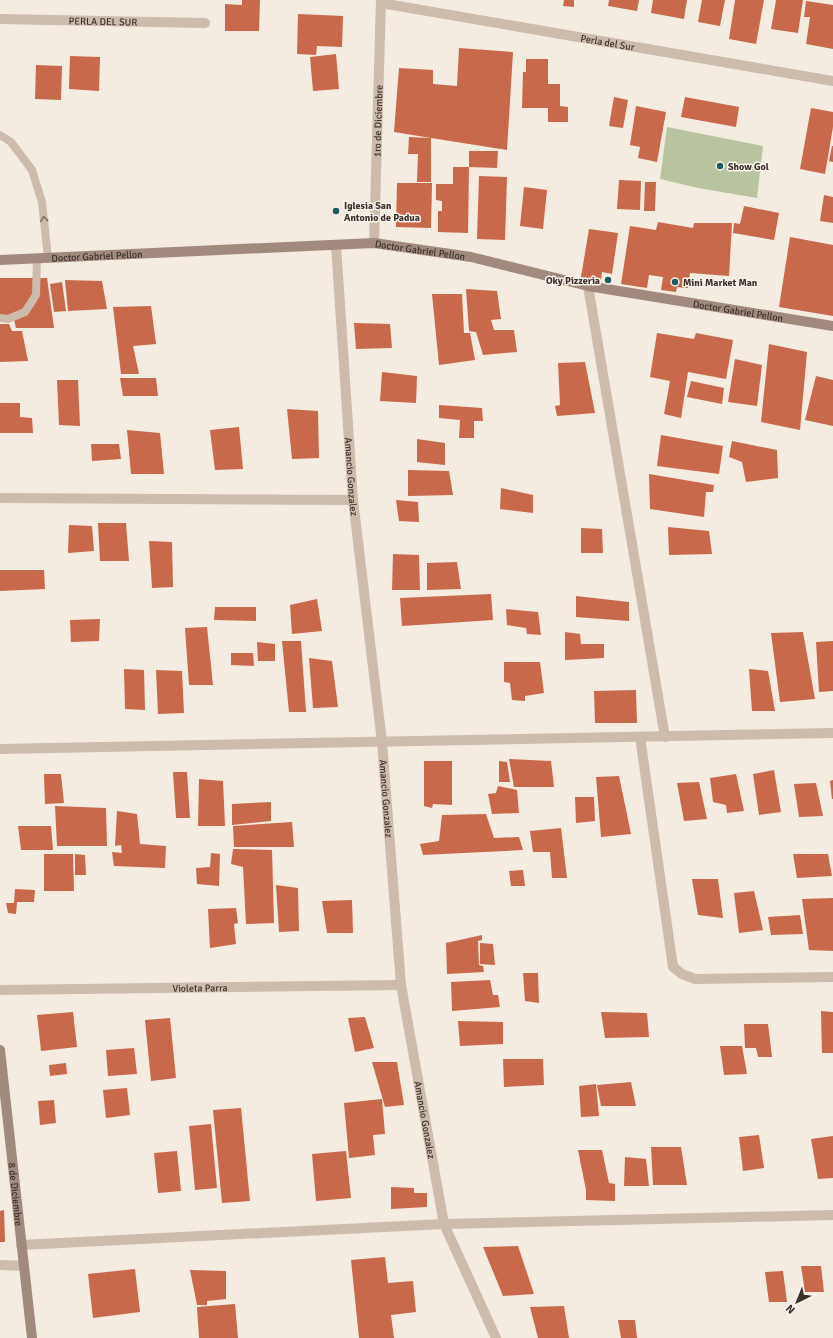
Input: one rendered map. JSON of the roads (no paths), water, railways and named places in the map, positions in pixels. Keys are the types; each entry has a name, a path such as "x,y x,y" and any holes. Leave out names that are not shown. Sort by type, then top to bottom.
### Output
{"street":[{"name":"Perla del Sur","path":"381,2 833,82"},
{"name":"1ro de Diciembre","path":"374,243 381,2"},
{"name":"PERLA DEL SUR","path":"0,19 205,23"},
{"name":"Doctor Gabriel Pellon","path":"0,260 374,243 471,257 588,286 833,326"},
{"name":"Amancio Gonzalez","path":"336,245 353,500 382,742 401,985 444,1224 496,1338"},
{"path":"588,286 665,736"},
{"path":"0,498 353,500"},
{"path":"0,749 833,733"},
{"path":"640,737 673,967 682,974 695,979 833,977"},
{"name":"Violeta Parra","path":"0,990 401,985"},
{"name":"8 de Diciembre","path":"0,1050 32,1338"},
{"path":"22,1245 444,1224 833,1215"},
{"path":"0,1265 24,1266"}],"lane":[{"path":"0,135 11,142 32,170 42,202 48,258"},
{"path":"0,318 8,319 25,312 36,295 37,258"}],"place":[{"name":"Show Gol","path":"720,166"},
{"name":"Iglesia San Antonio de Padua","path":"336,211"},
{"name":"Oky Pizzeria","path":"608,280"},
{"name":"Mini Market Man","path":"675,282"}]}
